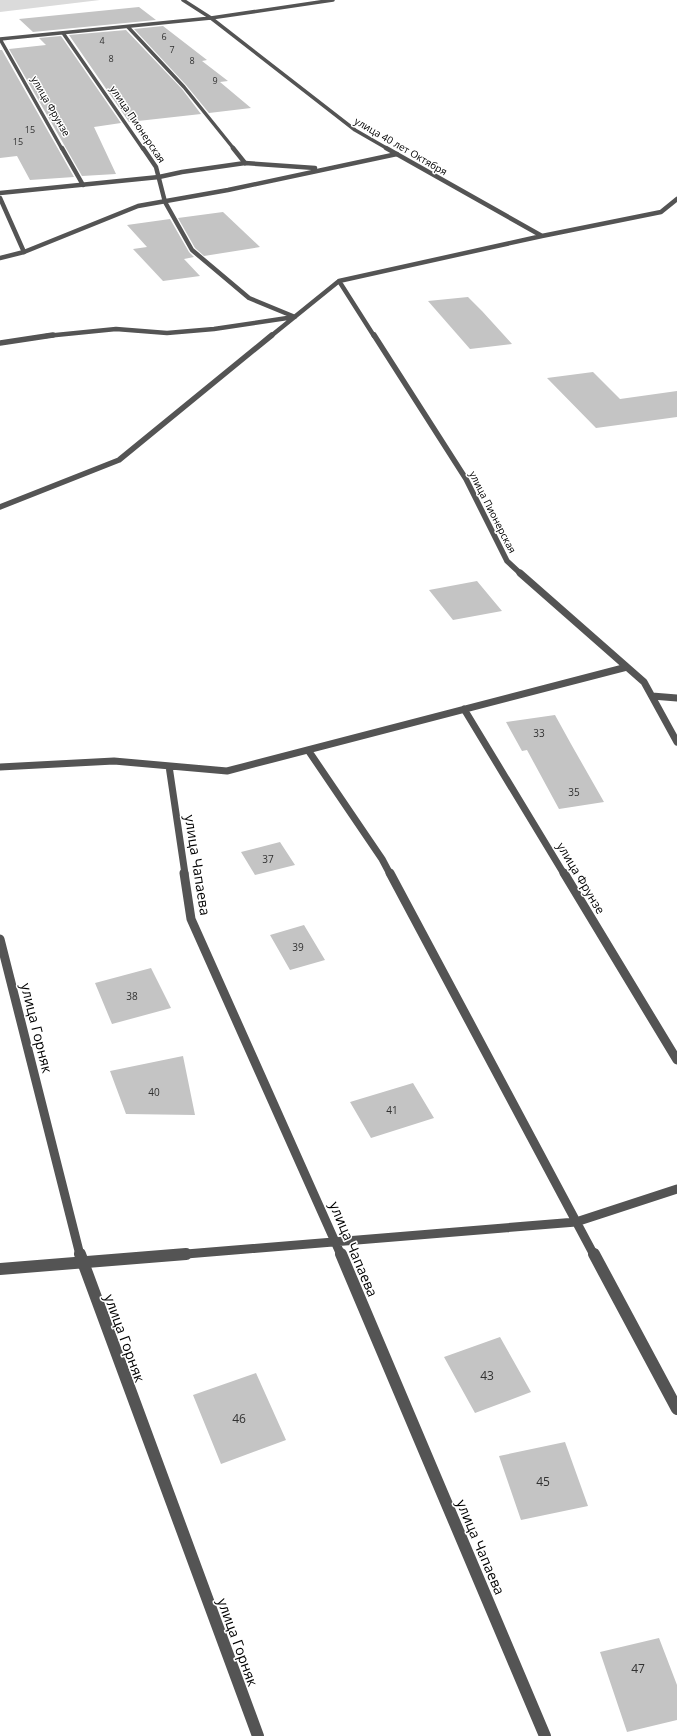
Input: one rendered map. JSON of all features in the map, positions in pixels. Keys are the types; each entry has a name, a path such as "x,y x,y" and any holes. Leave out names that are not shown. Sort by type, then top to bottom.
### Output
{"street":[{"name":"улица 40 лет Октября","path":"183,0 211,18 354,130 542,236"},
{"path":"0,39 211,18 333,0"},
{"path":"128,27 184,87 245,163"},
{"name":"улица Пионерская","path":"63,33 156,167 165,202 192,250 249,298 295,317"},
{"name":"улица Фрунзе","path":"0,39 83,185"},
{"path":"0,258 24,252 138,206 228,190 397,154"},
{"path":"0,193 159,177 182,172 245,163 324,169"},
{"path":"0,198 24,252"},
{"path":"0,507 119,460 339,281 542,236 661,212 677,199"},
{"name":"улица Пионерская","path":"339,281 466,479 507,561 644,682 677,742"},
{"path":"0,343 55,335 116,329 167,332 214,329 295,317"},
{"path":"0,767 114,761 227,771 627,667"},
{"path":"652,696 677,698"},
{"name":"улица Фрунзе","path":"464,709 677,1060"},
{"path":"308,750 382,859 677,1409"},
{"name":"улица Чапаева","path":"169,766 191,919 336,1242 545,1736"},
{"name":"улица Горняк","path":"0,939 82,1262 258,1736"},
{"path":"0,1269 576,1222 677,1189"}],"shaded area":[{"path":"0,0 100,0 0,12"}],"building":[{"path":"139,7 156,20 33,32 19,19"},
{"path":"163,26 207,60 202,61 228,81 220,82 251,108 209,113 186,85 134,29"},
{"path":"126,30 182,89 201,114 129,122 69,35"},
{"path":"61,36 121,123 94,127 116,174 82,176 9,49 46,45 39,38"},
{"path":"0,50 2,50 74,177 30,180 17,156 0,158"},
{"path":"223,212 260,247 204,256 195,248 178,218"},
{"path":"170,219 189,252 194,257 184,259 200,276 163,281 133,249 147,247 127,225"},
{"path":"468,297 512,344 470,349 428,301"},
{"path":"593,372 620,399 677,391 677,417 596,428 547,378"},
{"path":"477,581 502,611 453,620 429,590"},
{"path":"555,715 604,802 559,809 527,750 522,751 506,722"},
{"path":"280,842 295,865 255,875 241,852"},
{"path":"304,925 325,960 290,970 270,935"},
{"path":"151,968 171,1008 112,1024 95,983"},
{"path":"183,1056 195,1115 126,1114 110,1071"},
{"path":"413,1083 434,1118 371,1138 350,1102"},
{"path":"500,1337 531,1392 475,1413 444,1357"},
{"path":"256,1373 286,1440 221,1464 193,1395"},
{"path":"565,1442 588,1506 521,1520 499,1456"},
{"path":"659,1638 677,1685 677,1720 627,1732 600,1652"}]}
